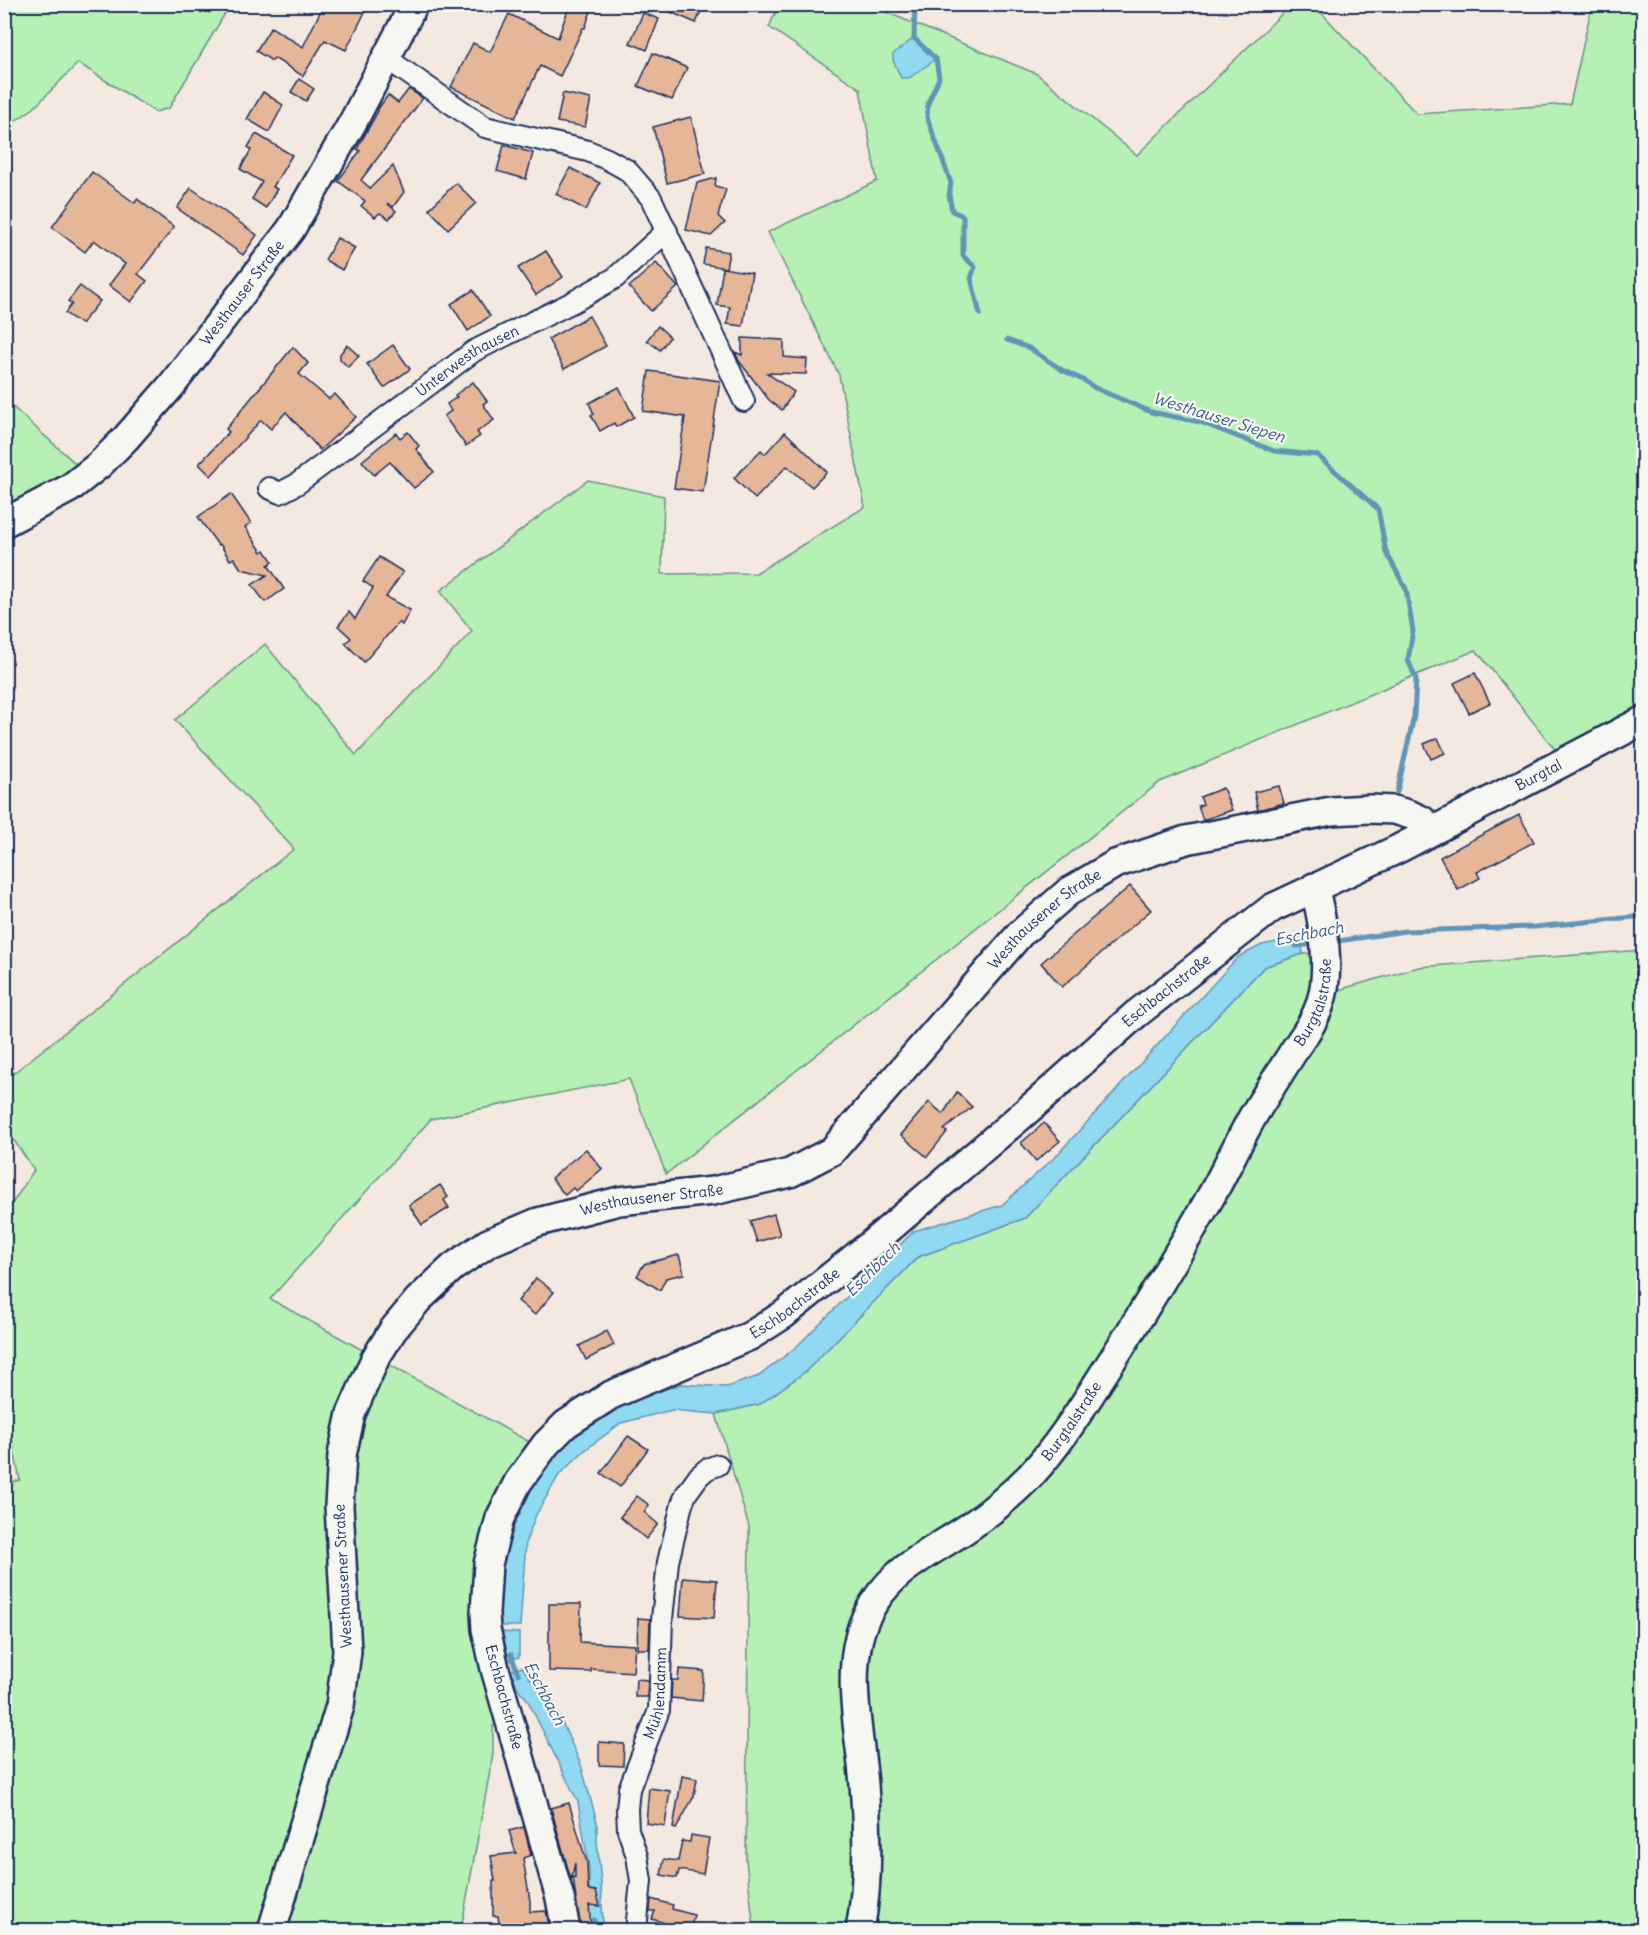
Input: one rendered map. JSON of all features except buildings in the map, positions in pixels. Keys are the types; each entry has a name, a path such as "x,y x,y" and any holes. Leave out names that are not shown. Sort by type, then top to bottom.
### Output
{"main road":[{"name":"Westhauser Straße","path":"4,523 53,498 84,477 126,438 172,385 291,229 348,131 414,4"},
{"name":"Burgtal","path":"1433,830 1644,720"},
{"name":"Westhausener Straße","path":"272,1930 340,1706 344,1682 347,1651 339,1506 342,1455 351,1414 375,1359 393,1330 418,1300 446,1273 488,1243 538,1222 619,1201 712,1191 790,1173 832,1150 1020,934 1068,892 1125,859 1186,840 1347,809 1384,809 1402,812 1422,820 1433,830"},
{"name":"Eschbachstraße","path":"566,1930 560,1898 495,1669 484,1613 486,1580 496,1531 511,1494 530,1464 566,1424 594,1404 630,1386 750,1336 776,1321 870,1245 1135,1015 1272,908 1398,849 1433,830"},
{"name":"Burgtalstraße","path":"860,1930 865,1890 867,1829 854,1676 857,1645 866,1617 880,1593 894,1577 916,1560 988,1514 1027,1479 1062,1439 1129,1335 1211,1195 1252,1117 1315,1017 1323,994 1324,943 1314,887"}],"street":[{"path":"386,58 485,127 588,151 627,170 651,198 744,401"},
{"name":"Unterwesthausen","path":"269,488 280,493 297,484 474,351 573,302 615,278 667,231"},
{"name":"Mühlendamm","path":"636,1930 641,1881 637,1856 628,1830 627,1809 632,1781 659,1710 662,1619 668,1562 686,1494 699,1476 707,1469 718,1465"}],"green space":[{"path":"5,4 230,5 169,108 155,112 78,63 34,108 5,128"},
{"path":"779,5 869,5 1037,74 1137,155 1291,5 1314,5 1417,114 1570,104 1592,5 1643,5 1643,708 1557,752 1476,650 1160,782 666,1174 629,1079 431,1119 270,1299 535,1445 488,1517 501,1724 493,1726 493,1754 461,1930 5,1930 4,1484 20,1480 5,1407 4,1216 34,1170 5,1127 5,1080 294,849 175,720 265,644 356,755 472,631 440,591 588,480 664,496 662,574 756,573 865,507 839,375 768,232 877,181 860,89 769,27"},
{"path":"4,399 77,465 20,501 4,508"},
{"path":"1643,950 1643,1930 754,1930 746,1860 749,1527 716,1414 760,1404 805,1372 918,1257 1025,1218 1264,967 1303,954 1324,952 1324,994 1419,967"}],"water":[{"path":"914,38 936,59 909,78 901,78 893,60 893,54"},
{"path":"1301,937 1303,954 1264,967 1025,1218 918,1257 805,1372 760,1404 716,1414 672,1410 621,1423 584,1451 559,1475 536,1515 526,1541 520,1626 499,1626 501,1573 511,1532 519,1509 558,1449 588,1424 634,1400 681,1384 727,1387 759,1376 796,1347 914,1231 1002,1205 1056,1156 1238,957 1262,945"},
{"path":"501,1632 519,1633 519,1657 507,1661"},
{"path":"523,1667 530,1679 546,1686 581,1765 597,1822 603,1926 589,1925 589,1868 578,1802 527,1699 519,1690 510,1671"}],"waterway":[{"name":"Westhauser Siepen","path":"915,4 914,38 936,59 939,78 928,103 927,117 951,183 949,195 952,211 963,216 963,256 975,267 971,278 980,314"},
{"name":"Westhauser Siepen","path":"1007,340 1029,348 1095,388 1151,412 1200,422 1274,451 1317,455 1378,509 1386,552 1406,589 1413,631 1408,660 1416,679 1414,716 1397,792"},
{"name":"Eschbach","path":"1332,942 1405,931 1535,927 1644,916"},
{"name":"Eschbach","path":"1296,946 1316,944"},
{"name":"Eschbach","path":"511,1654 518,1674"},
{"name":"Eschbach","path":"593,1930 594,1920"}]}
